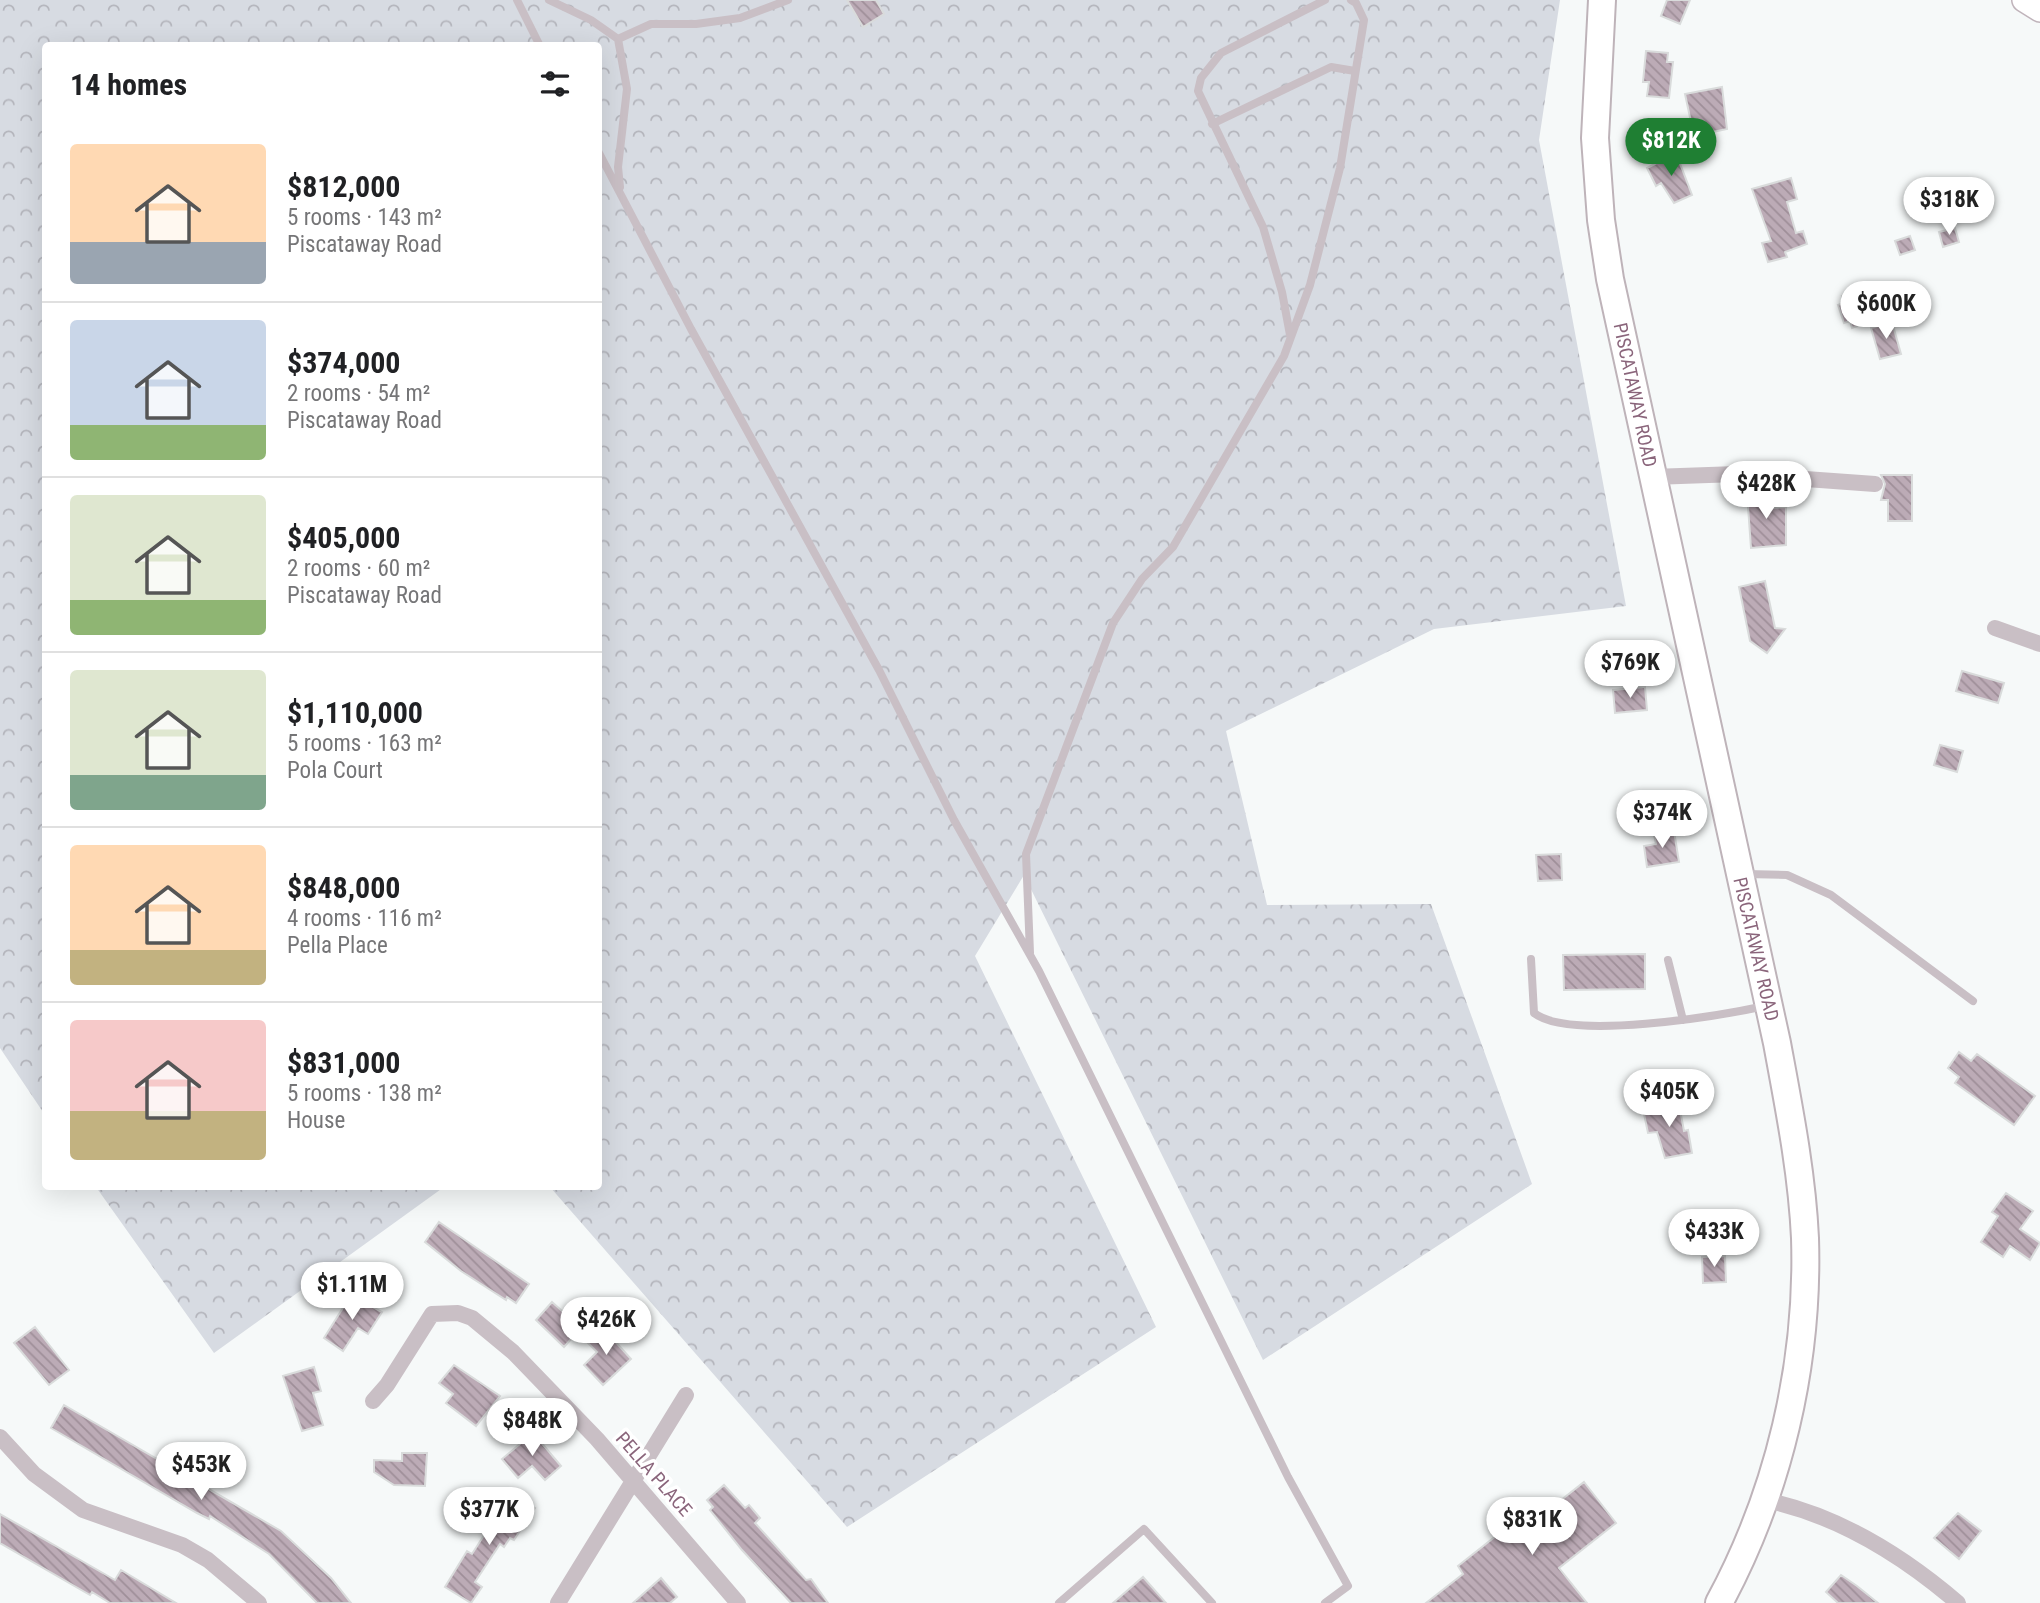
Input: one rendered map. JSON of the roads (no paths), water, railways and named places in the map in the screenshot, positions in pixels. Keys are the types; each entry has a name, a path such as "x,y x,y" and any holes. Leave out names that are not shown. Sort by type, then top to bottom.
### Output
{"main road":[{"name":"PISCATAWAY ROAD","path":"1602,0 1595,99 1601,220 1652,477 1768,1006 1798,1164 1805,1284 1797,1374 1778,1459 1765,1500 1747,1547 1719,1603"},
{"path":"2024,0 2040,10"}],"street":[{"path":"1652,477 1737,474 1875,484"},
{"path":"1995,628 2040,643"},
{"name":"PELLA PLACE","path":"373,1401 387,1385 432,1314 464,1315 489,1329 581,1422 738,1603"},
{"path":"558,1603 686,1395"},
{"path":"0,1437 18,1459 58,1494 109,1521 182,1545 208,1560 259,1603"},
{"path":"1765,1500 1803,1509 1839,1523 1914,1568 1958,1603"}],"lane":[{"path":"517,0 538,42"},
{"path":"549,0 590,20 618,39 627,89 618,167 621,193"},
{"path":"618,39 651,24 696,24 740,18 788,0"},
{"path":"1290,338 1282,292 1263,228 1246,187 1212,124 1198,91 1201,78 1221,53 1325,0"},
{"path":"1030,956 1026,854 1114,623 1142,579 1172,547 1284,356 1310,285 1340,168 1364,20 1356,3 1351,0"},
{"path":"1212,124 1331,67 1355,71"},
{"path":"602,158 691,329 879,670 954,820 1030,956 1213,1319 1288,1477 1348,1586 1325,1603"},
{"path":"1739,874 1787,875 1831,895 1973,1001"},
{"path":"1531,959 1534,1013 1550,1023 1645,1025 1768,1006"},
{"path":"1668,960 1683,1020"},
{"path":"1059,1603 1144,1529 1212,1603"}]}
